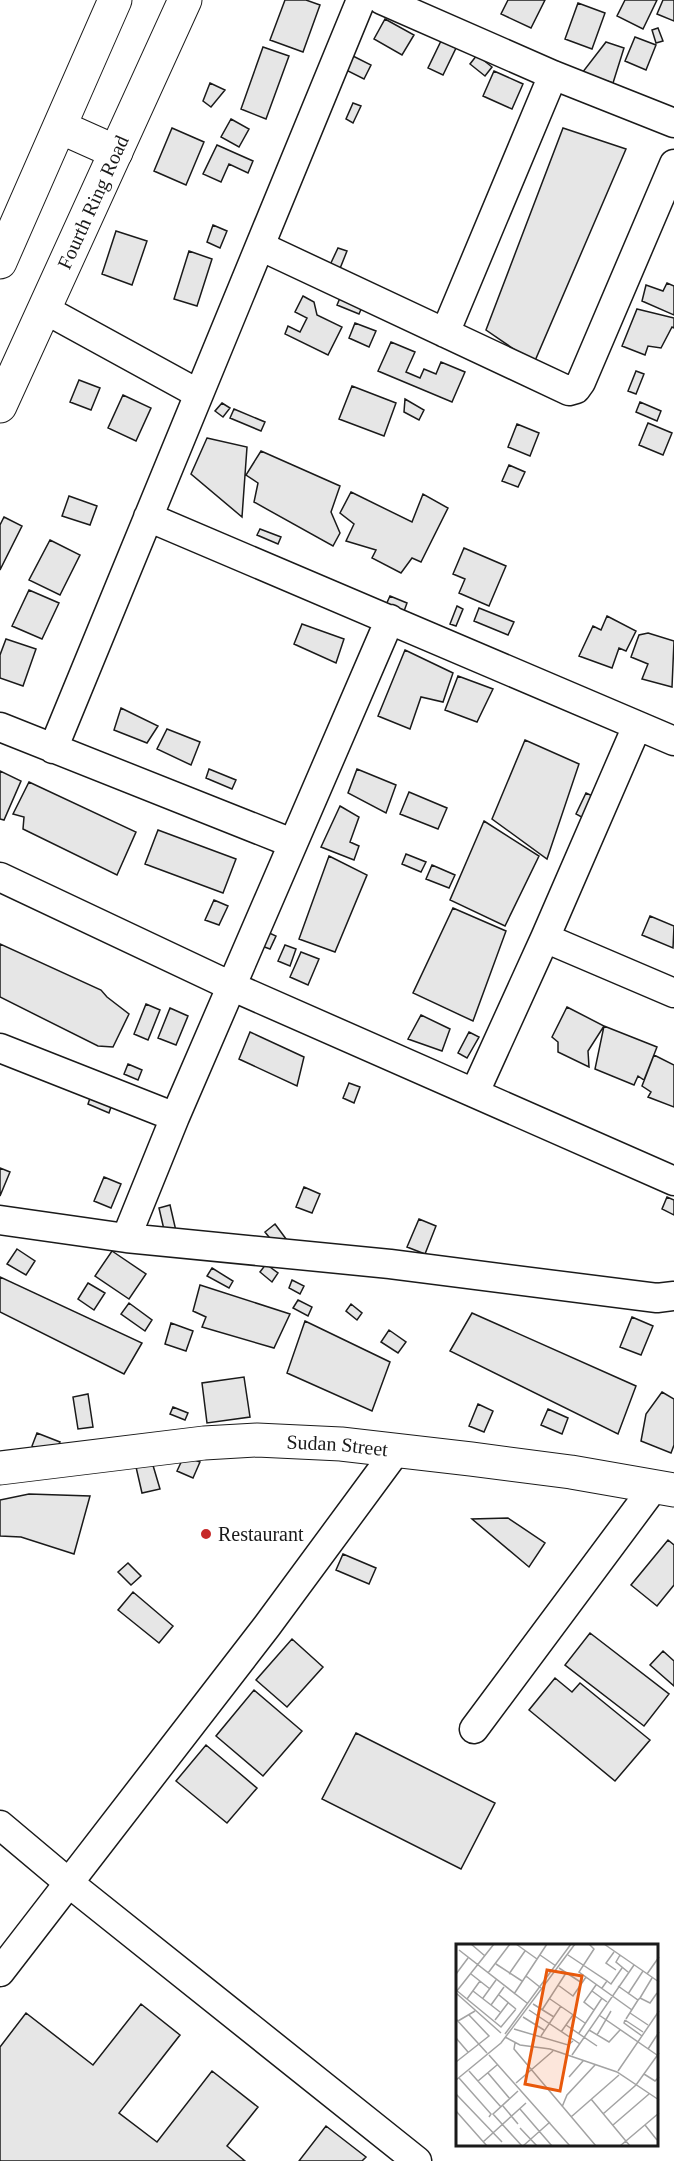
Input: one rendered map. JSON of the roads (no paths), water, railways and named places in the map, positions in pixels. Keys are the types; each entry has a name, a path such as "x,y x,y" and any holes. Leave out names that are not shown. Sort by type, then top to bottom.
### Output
{"main road":[{"path":"0,262 115,0"},
{"name":"Fourth Ring Road","path":"0,406 185,0"},
{"path":"60,127 116,152"},
{"name":"Sudan Street","path":"0,1468 204,1443 246,1441 341,1444 572,1472 664,1489"}],"street":[{"path":"53,749 361,0"},
{"path":"382,0 553,75 674,123"},
{"path":"445,333 553,75"},
{"path":"260,246 569,391 576,389 581,382 674,164"},
{"path":"44,309 199,394"},
{"path":"148,517 390,618 674,741"},
{"path":"126,1238 175,1117 390,618"},
{"path":"475,1092 637,726"},
{"path":"0,727 292,843"},
{"path":"0,877 231,986 674,1182"},
{"path":"545,938 674,993"},
{"path":"0,1048 175,1117"},
{"path":"0,1220 126,1238 390,1264 657,1298 674,1296"},
{"path":"0,1972 267,1626 396,1451"},
{"path":"474,1729 664,1489"},
{"path":"0,1825 69,1883 417,2161"}],"place":[{"name":"Restaurant","path":"206,1534"}]}
